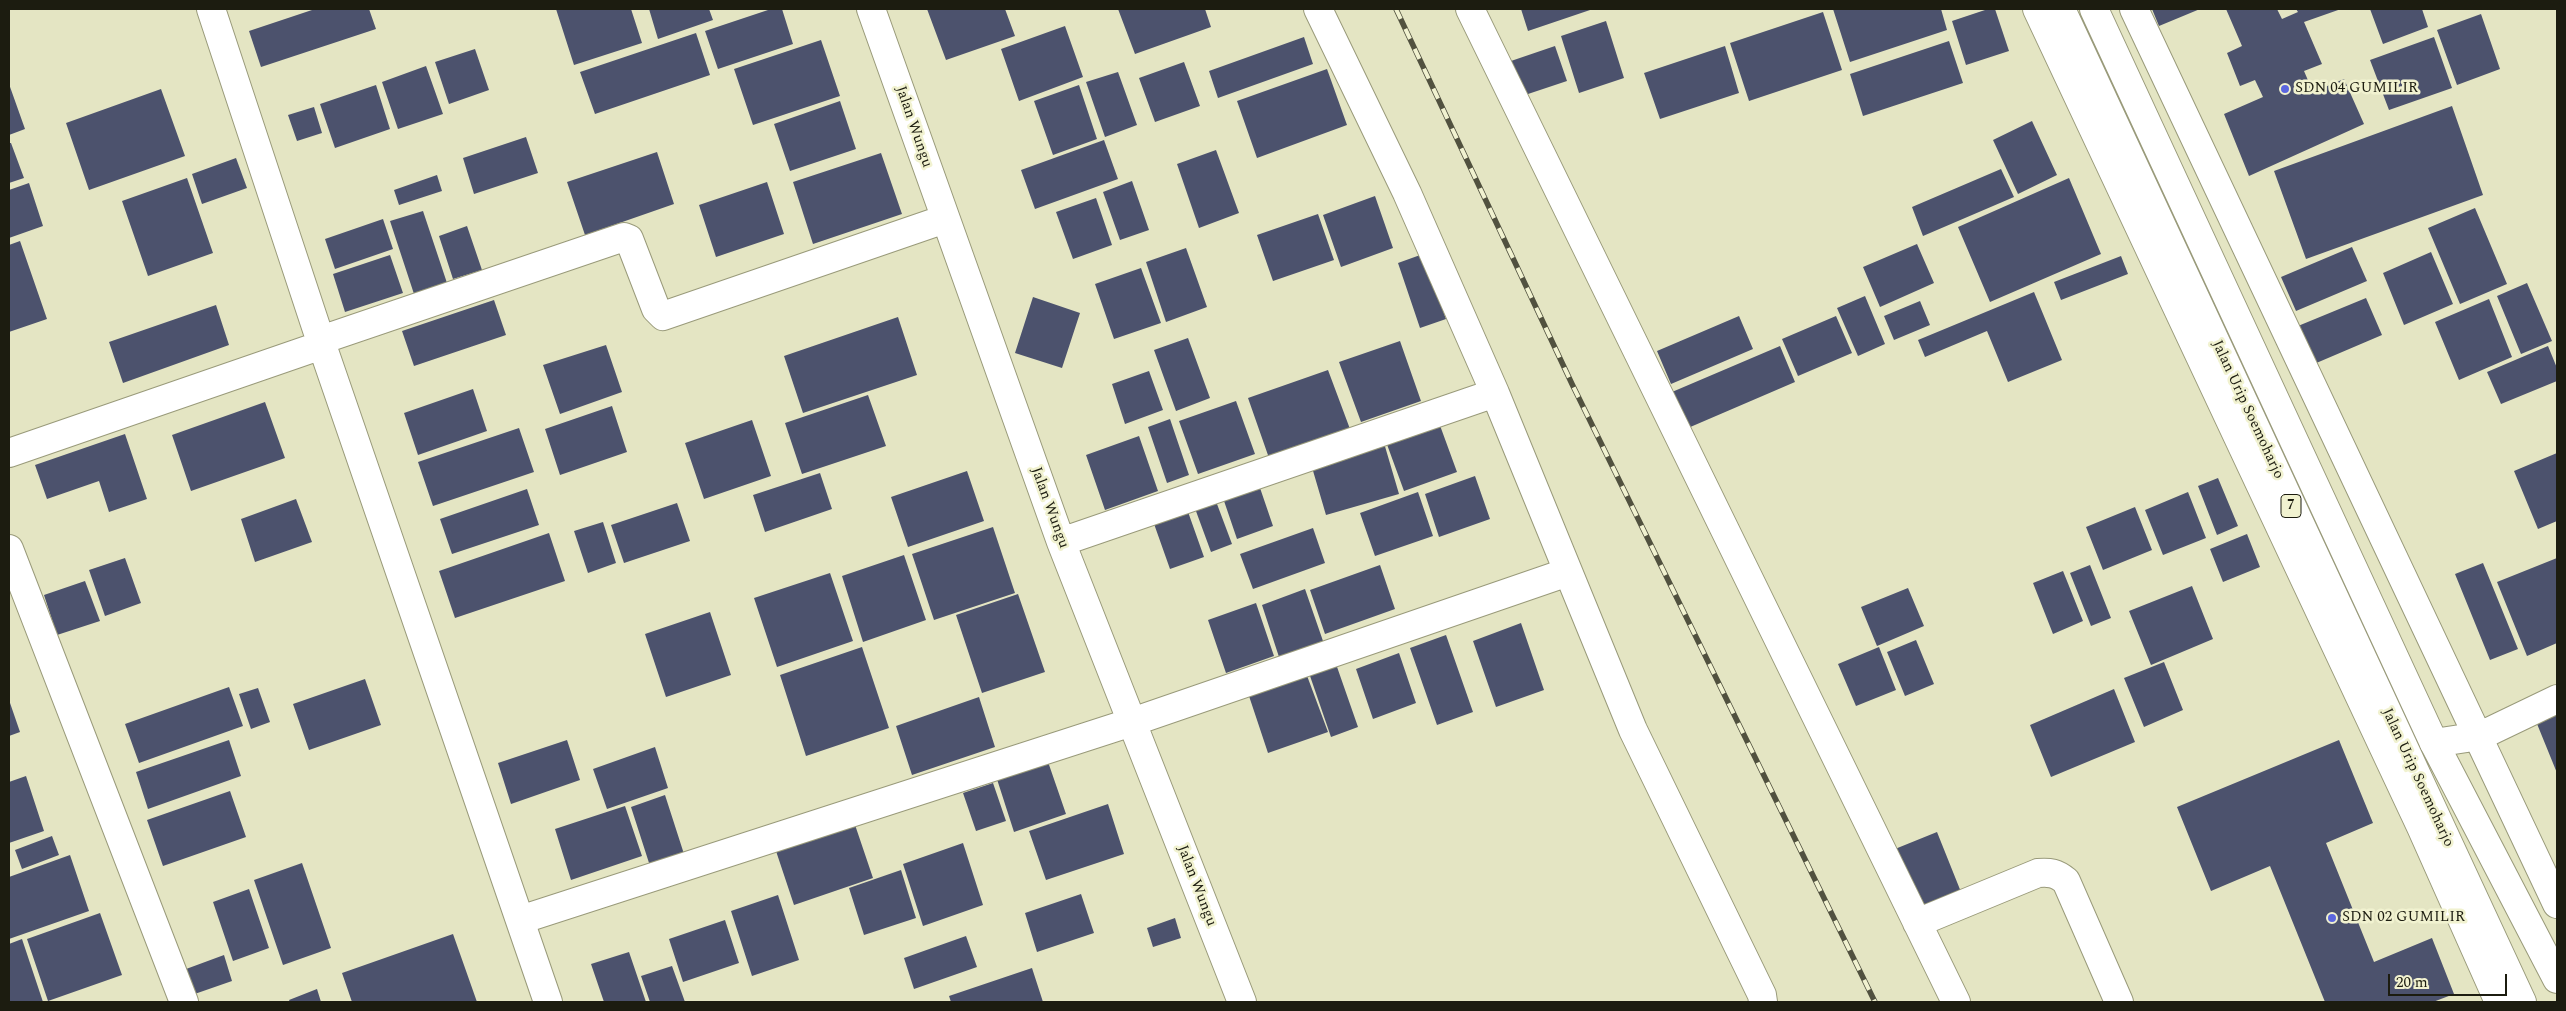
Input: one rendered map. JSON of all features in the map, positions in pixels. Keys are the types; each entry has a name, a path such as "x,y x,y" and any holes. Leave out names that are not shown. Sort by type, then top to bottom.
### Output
{"main road":[{"path":"211,9 322,343 548,1002"},
{"name":"Jalan Wungu","path":"871,9 1061,542 1242,1002"},
{"path":"1318,9 1407,193 1495,393 1633,730 1762,995 1763,1002"},
{"path":"1470,9 1956,1002"},
{"path":"2037,9 2421,827 2499,1002"},
{"name":"Jalan Urip Soemoharjo","path":"2061,9 2522,1002"},
{"name":"Jalan Urip Soemoharjo","path":"2094,9 2434,743 2557,978"},
{"path":"2134,9 2480,736 2557,904"},
{"path":"9,454 624,237 629,239 656,309 662,316 945,219"},
{"path":"1061,542 1495,393"},
{"path":"9,549 184,1002"},
{"path":"520,920 1132,722 1568,572"},
{"path":"2434,743 2480,736 2557,699"},
{"path":"1917,923 2038,872 2058,874 2066,881 2120,1002"}],"building":[{"path":"315,9 369,9 376,29 261,67 249,31"},
{"path":"556,9 631,9 642,43 574,65"},
{"path":"649,9 709,9 713,20 658,39"},
{"path":"771,9 782,9 793,44 718,69 705,31"},
{"path":"927,9 1005,9 1015,36 946,60"},
{"path":"1118,9 1205,9 1211,27 1135,54"},
{"path":"1521,9 1593,9 1528,31"},
{"path":"1833,9 1941,9 1947,30 1850,62"},
{"path":"1988,9 1995,9 2009,51 1966,65 1952,21"},
{"path":"2152,9 2200,9 2159,26"},
{"name":"SDN 04 GUMILIR","path":"2226,9 2277,9 2282,19 2298,12 2296,9 2341,9 2304,22 2322,64 2304,71 2313,92 2344,79 2364,124 2249,176 2224,114 2263,97 2255,80 2240,86 2227,53 2242,46"},
{"path":"2370,9 2422,9 2428,27 2383,44"},
{"path":"1823,12 1842,70 1749,101 1730,43"},
{"path":"2481,14 2500,69 2457,85 2437,30"},
{"path":"1606,21 1624,78 1579,93 1561,36"},
{"path":"1065,26 1083,77 1019,101 1001,49"},
{"path":"696,33 710,75 595,114 580,72"},
{"path":"1304,37 1313,64 1218,98 1209,71"},
{"path":"2434,37 2452,88 2389,110 2370,60"},
{"path":"821,40 840,96 753,125 734,69"},
{"path":"1949,41 1963,83 1863,116 1850,74"},
{"path":"1555,46 1567,81 1522,96 1511,61"},
{"path":"1725,46 1739,93 1660,119 1644,73"},
{"path":"475,49 489,90 449,104 435,62"},
{"path":"1184,62 1200,106 1155,122 1139,78"},
{"path":"426,66 443,114 398,129 382,82"},
{"path":"1327,69 1347,125 1257,158 1237,101"},
{"path":"1118,72 1137,125 1105,137 1086,82"},
{"path":"9,84 25,129 9,135"},
{"path":"376,85 390,129 335,148 320,104"},
{"path":"1079,85 1097,139 1053,155 1034,101"},
{"path":"161,89 185,156 89,190 66,123"},
{"path":"840,101 856,149 790,171 774,124"},
{"path":"2452,106 2483,195 2306,259 2274,171"},
{"path":"314,107 322,133 297,141 288,115"},
{"path":"2032,121 2057,175 2018,194 1993,140"},
{"path":"526,137 538,173 474,194 463,158"},
{"path":"1104,140 1118,179 1035,209 1021,170"},
{"path":"9,143 11,143 24,178 9,183"},
{"path":"1216,150 1239,213 1199,228 1177,164"},
{"path":"657,152 674,204 585,235 567,182"},
{"path":"881,153 902,214 813,244 793,182"},
{"path":"236,158 247,188 202,204 192,174"},
{"path":"2001,169 2014,197 1923,236 1912,207"},
{"path":"437,175 442,191 399,205 394,190"},
{"path":"187,178 213,253 148,276 122,201"},
{"path":"2069,178 2101,254 1990,302 1958,227"},
{"path":"1132,181 1149,230 1120,240 1103,192"},
{"path":"767,182 784,234 716,257 699,205"},
{"path":"29,183 43,226 9,238 9,190"},
{"path":"1375,196 1393,248 1341,267 1323,215"},
{"path":"1096,198 1112,245 1073,259 1056,212"},
{"path":"2475,208 2507,284 2460,304 2428,228"},
{"path":"423,211 447,283 414,294 390,221"},
{"path":"1318,214 1334,260 1273,281 1257,235"},
{"path":"383,219 393,249 335,269 325,239"},
{"path":"467,226 482,270 453,279 439,236"},
{"path":"20,241 47,319 9,332 9,245"},
{"path":"1917,244 1934,283 1880,307 1863,267"},
{"path":"2352,247 2367,281 2296,311 2281,277"},
{"path":"1186,248 1207,307 1166,322 1146,262"},
{"path":"2431,252 2453,304 2404,325 2383,273"},
{"path":"1423,254 1446,319 1420,328 1398,263"},
{"path":"390,255 403,293 345,312 333,274"},
{"path":"2121,256 2128,274 2061,300 2054,282"},
{"path":"1141,268 1161,323 1114,339 1095,284"},
{"path":"2527,283 2552,341 2521,354 2497,296"},
{"path":"2034,292 2062,360 2008,382 1987,331 1925,357 1918,340"},
{"path":"1865,296 1885,344 1858,356 1837,308"},
{"path":"1033,297 1080,313 1062,368 1015,353"},
{"path":"2366,298 2382,335 2314,364 2298,326"},
{"path":"2489,299 2512,357 2459,380 2435,322"},
{"path":"494,300 506,335 414,366 402,331"},
{"path":"1920,301 1930,325 1894,340 1884,316"},
{"path":"216,305 229,345 123,383 109,342"},
{"path":"1739,316 1753,349 1671,384 1657,351"},
{"path":"1836,316 1852,353 1798,376 1782,339"},
{"path":"898,317 917,375 803,413 784,356"},
{"path":"1188,338 1210,398 1176,411 1154,350"},
{"path":"1400,341 1421,401 1361,422 1339,362"},
{"path":"606,345 622,392 560,414 543,365"},
{"path":"1780,346 1795,382 1688,428 1672,392"},
{"path":"2548,346 2557,368 2557,381 2501,404 2487,372"},
{"path":"1328,370 1350,429 1269,458 1248,398"},
{"path":"1149,371 1163,410 1125,424 1112,384"},
{"path":"473,389 487,431 418,455 404,413"},
{"path":"868,395 886,446 802,474 785,423"},
{"path":"1236,401 1255,454 1198,474 1179,421"},
{"path":"265,402 285,458 191,491 172,435"},
{"path":"612,406 627,452 560,475 545,429"},
{"path":"1170,419 1189,475 1167,483 1148,427"},
{"path":"752,420 771,476 704,499 685,443"},
{"path":"1438,420 1457,472 1404,491 1385,439"},
{"path":"519,428 534,472 433,506 418,462"},
{"path":"125,434 147,499 109,512 99,481 47,499 35,465"},
{"path":"1139,436 1158,491 1105,510 1086,455"},
{"path":"1384,443 1399,494 1326,515 1311,464"},
{"path":"2557,453 2557,521 2538,529 2514,471"},
{"path":"967,471 984,521 908,547 891,497"},
{"path":"820,473 832,509 765,532 753,495"},
{"path":"1475,476 1490,519 1439,537 1425,494"},
{"path":"2218,478 2238,526 2217,535 2198,486"},
{"path":"1259,485 1273,526 1237,539 1223,498"},
{"path":"527,489 539,525 452,554 440,519"},
{"path":"1418,492 1433,536 1375,556 1360,513"},
{"path":"2188,492 2206,538 2163,555 2145,510"},
{"path":"1214,496 1232,544 1211,552 1193,503"},
{"path":"296,499 312,542 255,562 241,519"},
{"path":"677,503 690,541 624,563 611,525"},
{"path":"2135,507 2152,550 2103,570 2086,527"},
{"path":"1187,509 1204,557 1170,569 1153,521"},
{"path":"603,522 616,563 588,573 574,531"},
{"path":"993,527 1015,593 934,620 912,554"},
{"path":"1313,528 1325,563 1253,589 1240,554"},
{"path":"549,533 565,581 455,618 439,571"},
{"path":"2247,534 2260,567 2223,582 2210,549"},
{"path":"904,555 926,620 863,642 842,576"},
{"path":"125,558 141,603 105,616 89,570"},
{"path":"2557,558 2557,643 2527,656 2497,582"},
{"path":"2483,563 2518,649 2490,660 2455,574"},
{"path":"1380,565 1395,609 1325,634 1310,590"},
{"path":"2090,565 2111,618 2091,626 2070,573"},
{"path":"2063,571 2083,621 2053,634 2033,583"},
{"path":"830,573 853,641 777,667 754,598"},
{"path":"85,581 100,621 57,635 44,595"},
{"path":"2192,586 2213,639 2151,665 2129,611"},
{"path":"1908,588 1924,626 1877,646 1861,607"},
{"path":"1305,589 1323,641 1279,657 1262,605"},
{"path":"1018,594 1045,672 982,693 956,615"},
{"path":"1256,603 1274,656 1226,673 1208,620"},
{"path":"710,612 731,675 666,697 645,634"},
{"path":"1521,623 1544,690 1496,707 1473,641"},
{"path":"1446,635 1473,712 1437,725 1410,648"},
{"path":"1916,640 1934,684 1905,696 1887,652"},
{"path":"862,647 889,728 806,756 780,675"},
{"path":"1879,647 1896,690 1856,706 1838,664"},
{"path":"1399,653 1416,703 1373,719 1356,669"},
{"path":"2164,662 2183,710 2144,727 2124,678"},
{"path":"1336,664 1358,727 1331,737 1309,673"},
{"path":"1306,673 1328,732 1268,753 1248,693"},
{"path":"365,679 381,725 309,750 293,704"},
{"path":"229,687 243,726 139,763 125,724"},
{"path":"258,688 270,722 251,729 239,694"},
{"path":"2114,689 2135,742 2051,777 2030,725"},
{"path":"979,697 995,747 912,775 896,726"},
{"path":"9,700 20,732 9,736"},
{"path":"2557,704 2557,773 2533,714"},
{"path":"229,740 241,776 148,809 136,772"},
{"path":"567,740 580,780 511,804 498,763"},
{"path":"2339,740 2373,823 2326,843 2374,962 2432,938 2454,994 2433,1002 2325,1002 2270,866 2211,891 2177,807"},
{"path":"655,747 668,788 607,809 593,769"},
{"path":"1046,756 1066,814 1014,832 995,773"},
{"path":"26,776 44,831 9,843 9,782"},
{"path":"993,783 1006,821 976,831 963,793"},
{"path":"230,791 246,837 163,866 147,820"},
{"path":"665,795 684,854 650,866 631,807"},
{"path":"1108,804 1124,854 1046,880 1029,831"},
{"path":"625,806 642,856 571,880 555,829"},
{"path":"852,816 873,878 794,905 773,842"},
{"path":"1937,832 1961,892 1920,910 1895,849"},
{"path":"52,836 59,855 22,869 15,850"},
{"path":"963,843 983,905 923,926 903,864"},
{"path":"70,855 89,911 9,939 9,877"},
{"path":"302,863 331,948 283,965 254,880"},
{"path":"901,870 916,918 864,935 849,888"},
{"path":"249,889 269,948 233,961 213,902"},
{"path":"1081,894 1094,933 1037,952 1025,913"},
{"path":"778,895 799,960 752,976 731,911"},
{"path":"100,913 122,975 48,1001 27,939"},
{"path":"1175,918 1181,938 1153,947 1147,928"},
{"path":"725,920 739,963 683,982 669,939"},
{"path":"453,934 477,1002 352,1002 342,973"},
{"path":"966,936 977,967 914,989 904,958"},
{"path":"22,939 43,1002 9,1002 9,944"},
{"path":"629,952 646,1002 604,1002 591,964"},
{"path":"224,955 232,981 186,997 178,972"},
{"path":"672,966 685,1002 650,1002 641,976"},
{"path":"1032,968 1043,1002 951,1002 949,996"},
{"path":"317,989 321,1002 290,1002 289,1000"}],"railway":[{"path":"1396,9 1572,384 1875,1002"}],"place":[{"name":"SDN 04 GUMILIR","path":"2285,89"},
{"name":"SDN 02 GUMILIR","path":"2332,918"}]}
